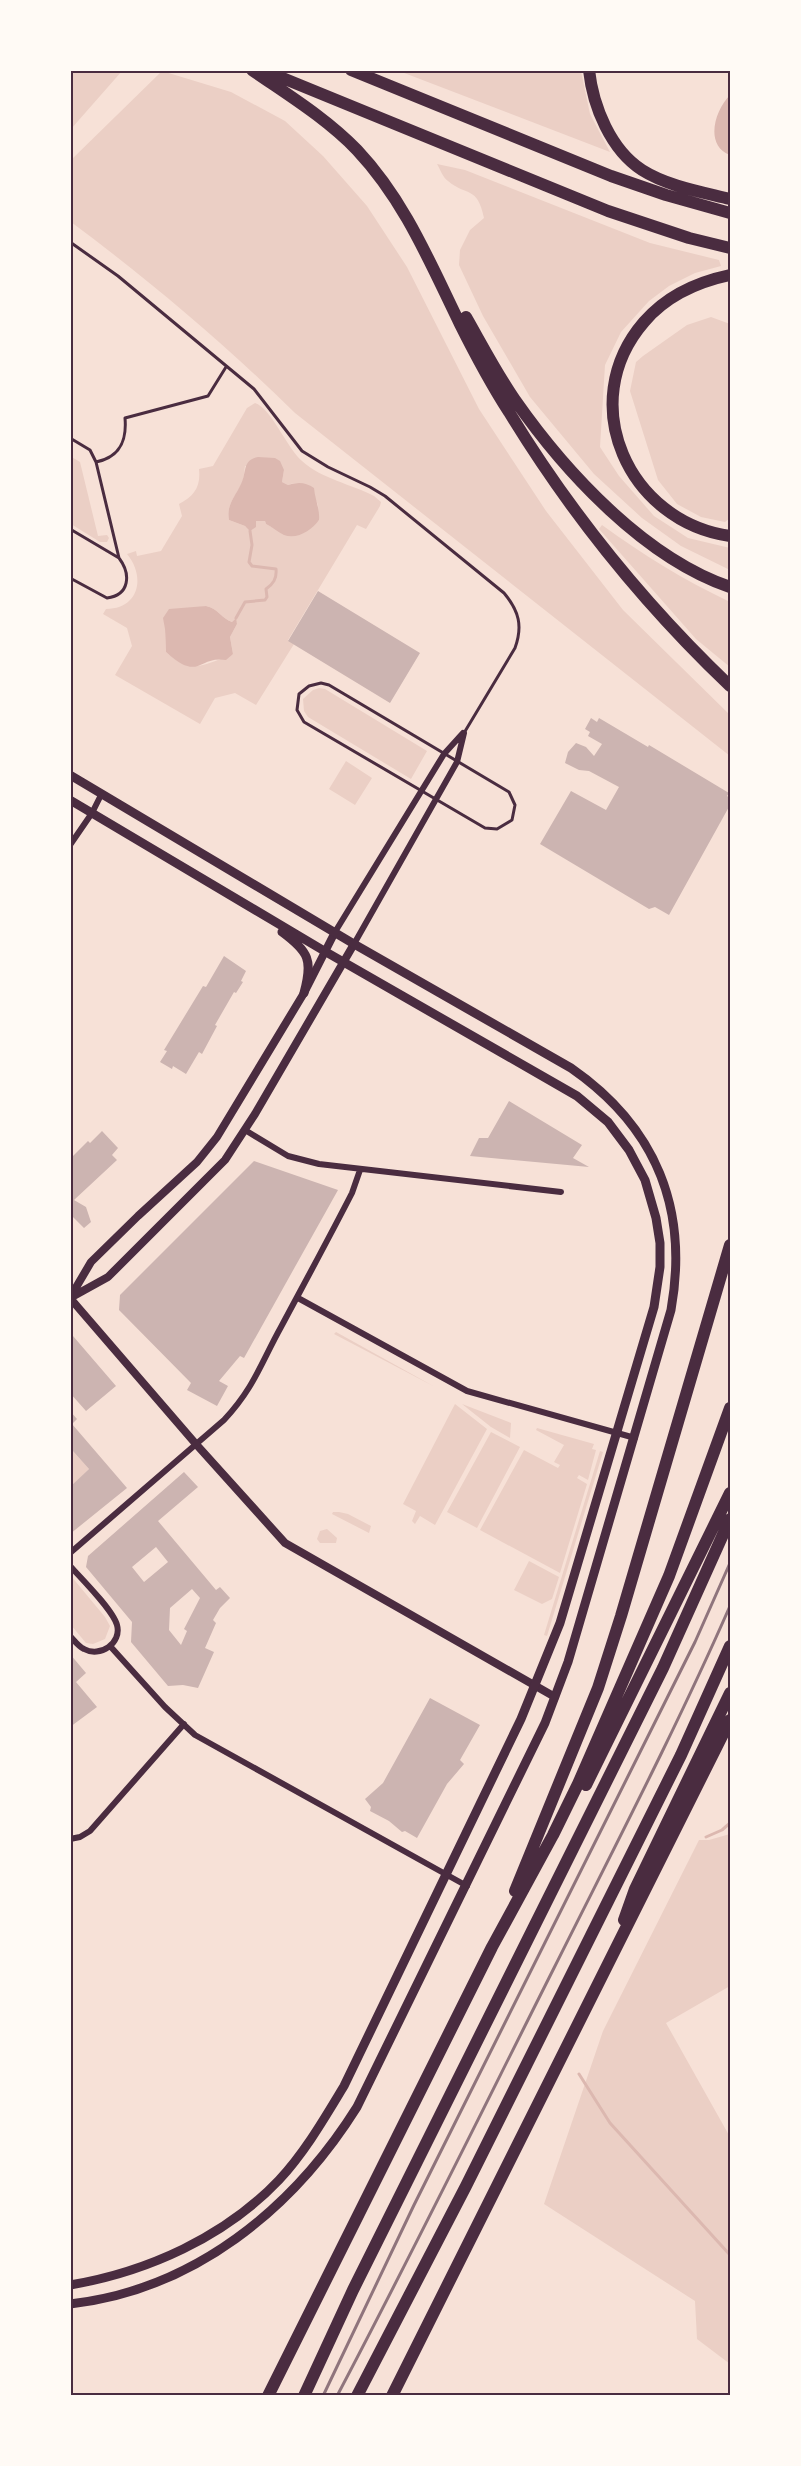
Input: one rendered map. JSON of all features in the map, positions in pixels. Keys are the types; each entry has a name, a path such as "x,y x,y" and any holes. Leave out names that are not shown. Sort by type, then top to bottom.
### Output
{"highway":[{"path":"252,70 320,117 356,150 397,202 515,400 574,472 622,519 658,549 700,574 730,587"},
{"path":"262,70 609,211 689,238 730,248"},
{"path":"351,70 611,176 666,195 730,213"},
{"path":"589,70 591,87 604,123 620,150 635,165 652,176 730,199"},
{"path":"434,265 460,324 547,472 591,532 640,592 730,686"},
{"path":"730,275 683,291 662,305 644,322 621,360 614,390 613,411 620,448 634,477 649,496 681,520 708,531 730,536"},
{"path":"492,1947 571,1759 598,1688 730,1245"},
{"path":"268,2396 492,1947 553,1835 651,1621 691,1520 730,1408"},
{"path":"553,1835 586,1785 730,1493"},
{"path":"304,2396 369,2257 679,1635 730,1519"},
{"path":"357,2396 466,2186 676,1766 730,1646"},
{"path":"608,1967 635,1889 730,1693"},
{"path":"392,2396 730,1720"}],"main road":[{"path":"70,775 354,944 583,1076 621,1111 648,1148 669,1198 677,1239 678,1260 671,1310 568,1662 555,1697 525,1769 357,2107 324,2156 290,2195 239,2238 212,2256 175,2275 112,2296 70,2304"},
{"path":"70,800 252,909 578,1096 608,1122 629,1150 650,1195 660,1243 660,1267 654,1307 560,1623 536,1687 344,2086 320,2127 278,2180 224,2225 177,2251 127,2272 70,2285"},
{"path":"252,909 303,949 309,963 304,993"}],"street":[{"path":"70,1298 91,1263 207,1150 304,993 335,932 421,791 444,754 464,733"},
{"path":"70,1298 108,1277 215,1173 245,1130 345,962 458,762 464,733"},
{"path":"70,845 92,813 102,793"},
{"path":"245,1130 288,1156 303,1161 360,1170 561,1192"},
{"path":"70,1553 224,1420 243,1399 260,1372 276,1336 352,1193 360,1170"},
{"path":"70,1298 285,1543 555,1697"},
{"path":"298,1298 467,1391 634,1438"},
{"path":"70,1566 116,1622 118,1629 115,1640 99,1652 91,1652 80,1646 70,1636"},
{"path":"110,1646 165,1707 195,1735 344,1820 430,1864 467,1886"},
{"path":"70,1839 80,1838 90,1831 184,1724"}],"lane":[{"path":"70,242 118,276 254,389 302,451 385,496 504,593 514,604 520,624 515,648 464,733"},
{"path":"96,462 111,458 121,447 125,418 208,396 226,367"},
{"path":"70,438 90,450 96,462 119,558 127,573 128,581 115,597 104,598 70,578"},
{"path":"70,529 119,558"},
{"path":"314,684 329,685 458,762 509,792 515,805 512,820 497,829 485,828 435,800 304,722 297,710 299,694 303,689 314,684"}],"shaded area":[{"path":"70,71 122,71 71,129"},
{"path":"162,71 231,92 285,121 323,156 367,206 407,267 479,409 546,511 623,610 730,715 730,756 295,413 186,313 71,222 71,160"},
{"path":"399,71 581,71 590,114 610,152"},
{"path":"730,95 730,155 717,144 715,127 720,109"},
{"path":"437,164 465,170 650,243 719,260 721,266 695,273 669,286 649,301 621,332 605,365 600,447 619,476 654,516 688,538 730,548 730,570 681,546 642,518 594,474 530,397 483,316 459,265 460,250 470,230 484,218 481,208 475,196 446,180"},
{"path":"711,317 730,324 730,518 725,522 701,517 677,504 658,480 630,391 636,362 687,325"},
{"path":"255,403 261,406 296,455 310,467 374,496 381,502 366,529 357,525 288,640 294,644 256,705 235,693 215,698 200,724 115,675 132,646 127,628 103,614 106,609 126,604 136,590 136,572 127,554 136,551 137,556 161,551 182,516 179,504 189,498 198,486 199,469 213,466 247,408","holes":["245,466 284,470 282,482 288,485 294,483 309,485 318,505 319,520 294,535 288,535 275,529 265,521 256,521 250,530 229,520 230,505 242,483","206,606 214,609 229,621 232,622 235,619 237,624 230,637 233,654 198,666 183,664 166,652 165,629 193,609"]},
{"path":"70,456 80,462 98,536 107,535 109,538 107,542 100,542 71,524"},
{"path":"258,457 275,458 280,461 284,470 282,482 288,485 305,484 314,488 319,520 308,530 299,535 289,536 266,524 265,521 256,521 256,527 250,531 245,526 229,520 230,505 241,484 247,464"},
{"path":"602,525 664,566 730,602 730,667 696,639 599,529"},
{"path":"206,606 232,622 236,618 237,624 230,637 233,654 226,660 217,659 198,666 186,666 166,652 163,618 169,609"},
{"path":"319,688 325,689 427,751 411,779 308,717 304,711 303,699"},
{"path":"346,761 372,778 355,805 329,789"},
{"path":"336,1332 435,1387 334,1334"},
{"path":"455,1404 487,1429 435,1525 420,1516 415,1524 412,1521 416,1511 403,1504"},
{"path":"462,1404 511,1423 510,1438 491,1427"},
{"path":"537,1428 594,1444 592,1449 596,1450 588,1480 579,1475 577,1478 587,1484 560,1573 480,1530 524,1450 558,1468 560,1465 554,1462 564,1445 536,1430"},
{"path":"491,1432 520,1447 477,1528 447,1512"},
{"path":"72,1450 89,1469 71,1487 70,1452"},
{"path":"600,1451 603,1452 547,1636 544,1635"},
{"path":"339,1512 371,1526 369,1533 332,1514"},
{"path":"327,1529 337,1538 336,1543 320,1543 317,1539 320,1531"},
{"path":"529,1561 559,1577 552,1599 542,1604 514,1590"},
{"path":"71,1576 110,1626 105,1639 93,1644 86,1643 71,1625"},
{"path":"730,1834 730,1986 666,2023 730,2137 730,2364 697,2339 695,2301 544,2204 603,2031 699,1840 709,1840"}],"building":[{"path":"318,591 420,653 390,703 288,641"},
{"path":"591,718 597,722 599,718 648,747 649,745 729,793 727,796 730,798 730,805 669,915 655,907 649,909 540,844 571,791 606,810 619,787 589,771 579,770 565,763 568,752 576,743 586,747 594,756 602,744 588,736 590,732 585,729"},
{"path":"224,956 246,971 241,981 243,982 236,993 234,992 215,1025 217,1026 202,1054 199,1052 186,1074 173,1066 172,1069 160,1062 167,1051 164,1050"},
{"path":"509,1101 582,1145 573,1158 589,1167 470,1156 479,1138 488,1138"},
{"path":"102,1131 118,1148 112,1155 117,1160 74,1200 86,1207 91,1222 84,1228 70,1214 70,1159"},
{"path":"254,1161 338,1190 244,1358 240,1356 219,1381 228,1386 217,1406 187,1390 191,1383 119,1310 120,1295"},
{"path":"70,1336 73,1336 116,1386 86,1411 70,1393"},
{"path":"70,1411 77,1419 72,1424 127,1488 70,1534 70,1487 89,1469 72,1450 70,1452"},
{"path":"184,1472 198,1487 158,1521 216,1590 220,1587 230,1598 213,1620 216,1623 205,1648 214,1652 198,1688 183,1685 168,1686 131,1642 132,1622 86,1567 88,1556","holes":["156,1547 168,1562 144,1582 132,1567","192,1589 200,1598 184,1629 187,1631 181,1645 169,1630 170,1608"]},
{"path":"70,1654 86,1673 76,1682 97,1707 70,1727"},
{"path":"430,1698 480,1725 460,1760 464,1764 447,1784 417,1838 405,1831 402,1832 389,1821 370,1811 371,1807 365,1799 383,1783"}],"waterway":[{"path":"236,618 245,602 265,600 266,589 273,583 276,576 276,569 252,566 249,562 252,545 250,531"},
{"path":"706,1837 722,1830 730,1823"},
{"path":"579,2074 610,2123 730,2255"}],"railway":[{"path":"323,2396 414,2205 695,1642 730,1563"},
{"path":"337,2396 420,2236 644,1788 730,1606"}]}
